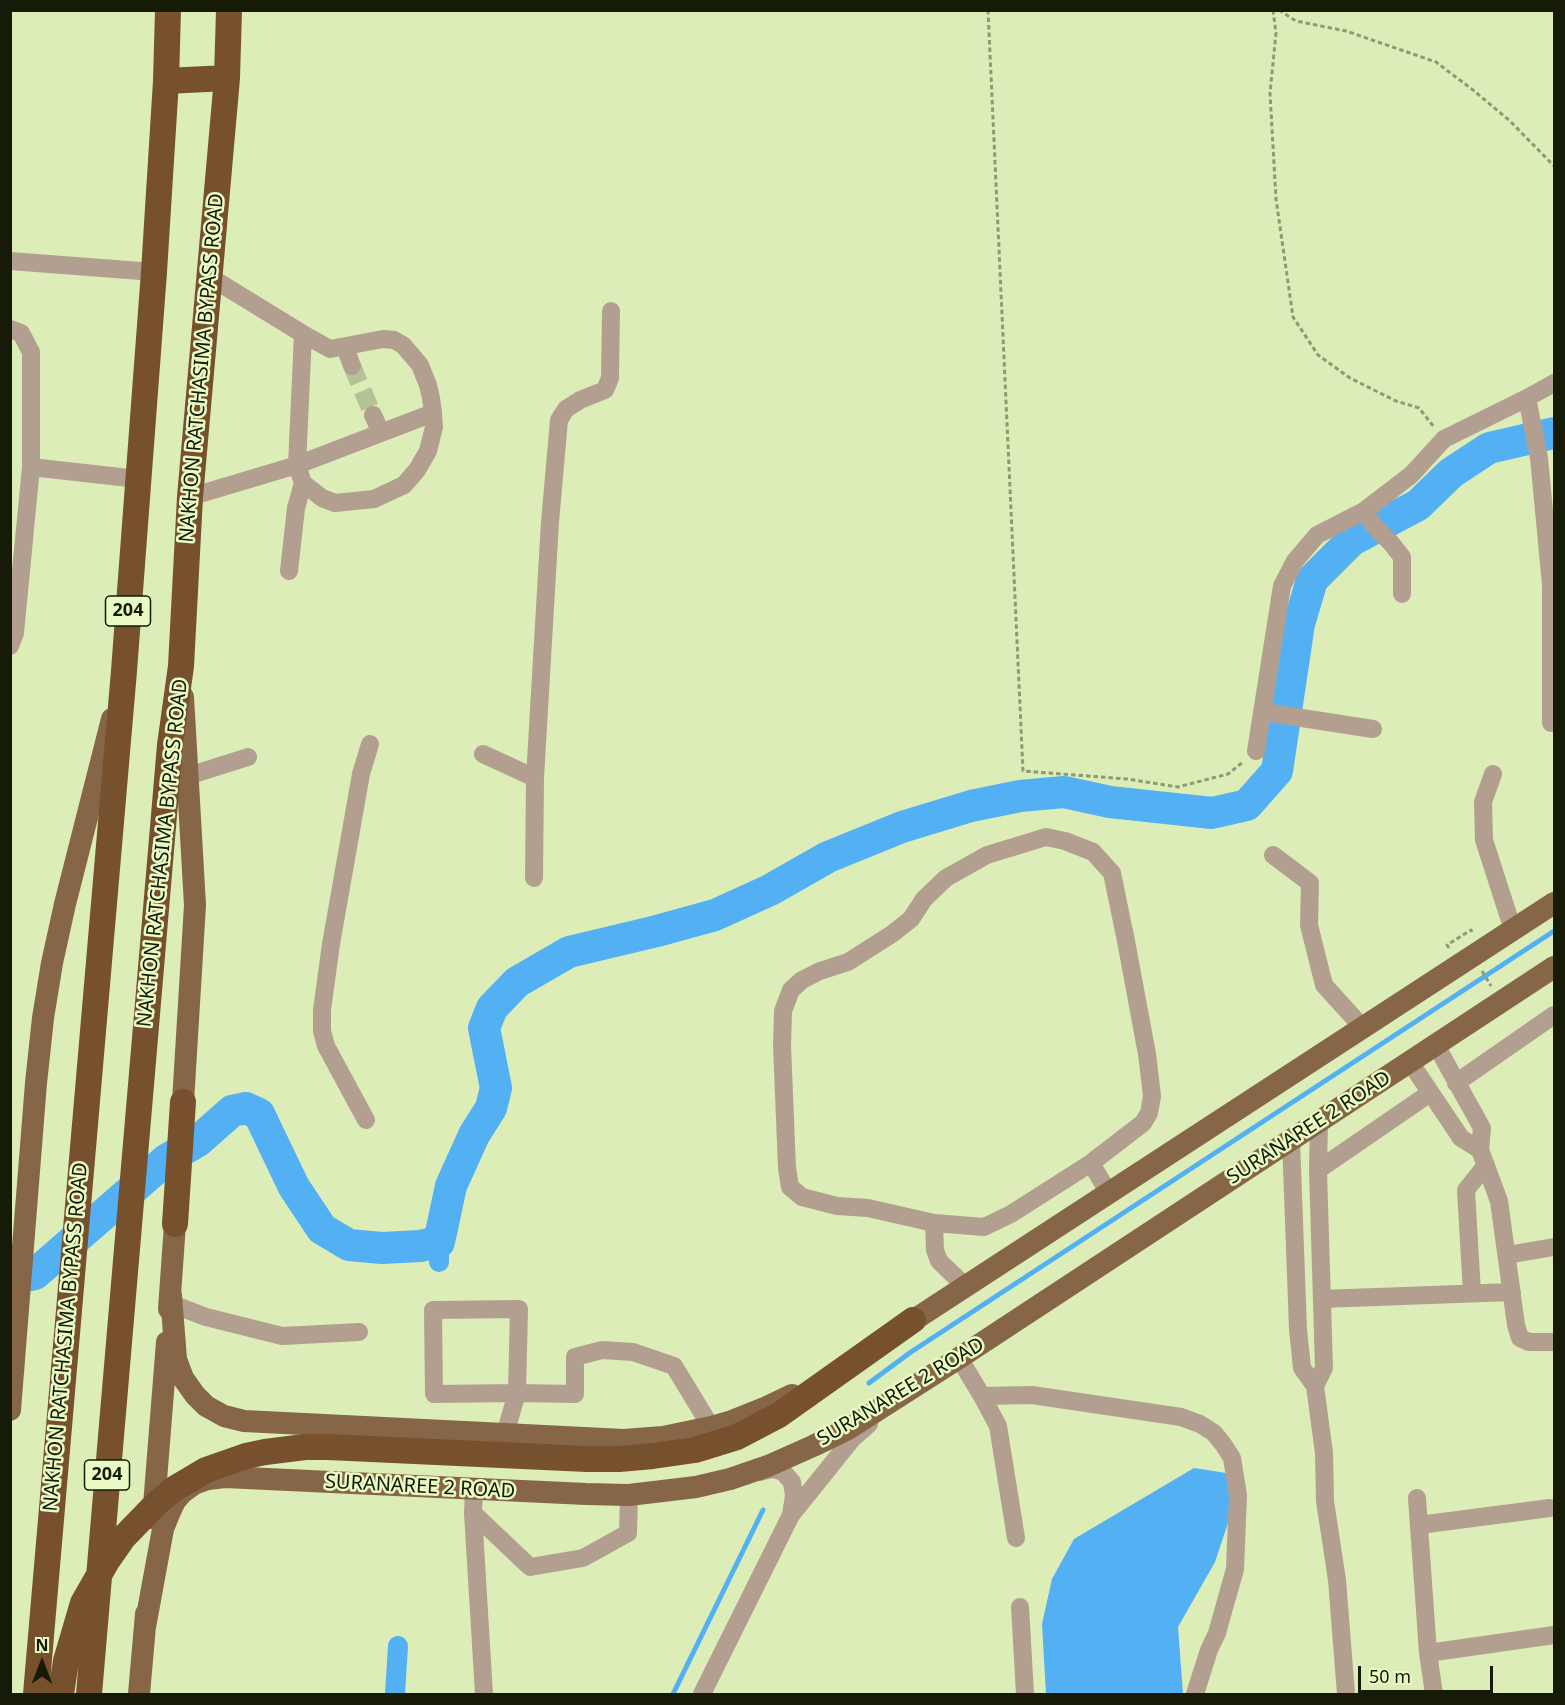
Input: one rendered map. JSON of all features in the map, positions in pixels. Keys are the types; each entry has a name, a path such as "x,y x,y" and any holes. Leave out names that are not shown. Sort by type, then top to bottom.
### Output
{"highway":[{"name":"NAKHON RATCHASIMA BYPASS ROAD","path":"36,1695 124,671 154,272 168,10"},
{"name":"NAKHON RATCHASIMA BYPASS ROAD","path":"89,1695 170,745 181,666 190,496 227,78 229,10"},
{"path":"166,81 227,78"},
{"path":"175,1224 183,1102"},
{"path":"61,1695 66,1661 83,1603 106,1561 123,1538 157,1503 174,1489 206,1470 256,1454 305,1447 619,1459 695,1450 717,1444 758,1426 800,1402 913,1320"}],"main road":[{"path":"181,666 195,905 183,1102"},
{"path":"10,1410 43,1018 52,963 124,671"},
{"path":"171,1299 177,1359 183,1378 206,1406 224,1416 244,1421 624,1440 663,1437 732,1422 792,1395 913,1320 1554,903"},
{"name":"SURANAREE 2 ROAD","path":"145,1627 163,1529 175,1501 183,1492 194,1484 208,1479 225,1477 629,1495 696,1487 730,1479 768,1466 813,1446 848,1429 897,1398 1554,967"},
{"path":"139,1695 175,1224"},
{"path":"408,1486 366,1476 360,1471 355,1458 355,1450 358,1443 370,1434 411,1430"}],"street":[{"path":"10,261 154,272"},
{"path":"210,277 330,349 383,339 394,340 403,345 420,365 428,385 434,427 429,451 404,485 374,500 335,503 322,498 303,483 297,465 303,334"},
{"path":"534,878 535,778 550,522 559,420 566,409 604,390 610,378 611,311"},
{"path":"10,329 21,333 31,352 31,467 15,633 10,646"},
{"path":"345,347 352,366"},
{"path":"1256,751 1269,712 1282,586 1295,561 1317,535 1364,511 1411,475 1444,439 1554,383"},
{"path":"1527,398 1539,458 1551,585 1551,723"},
{"path":"190,496 297,465 433,413"},
{"path":"373,415 381,433"},
{"path":"31,467 138,479"},
{"path":"290,572 296,507 303,483"},
{"path":"1364,511 1402,556 1402,594"},
{"path":"1269,712 1373,729"},
{"path":"366,1120 326,1046 322,1031 322,1010 331,944 361,774 370,744"},
{"path":"483,754 535,778"},
{"path":"188,776 248,757"},
{"path":"1493,774 1483,802 1484,840 1513,930"},
{"path":"1046,837 1065,840 1093,852 1112,873 1147,1054 1152,1096 1149,1113 1143,1123 1091,1162 995,1223 984,1227 934,1223 867,1208 837,1206 802,1197 790,1187 785,1135 783,1011 791,990 802,980 820,971 848,962 892,934 911,919 924,899 946,878 987,855 1046,837"},
{"path":"1273,855 1310,883 1309,925 1324,985 1363,1028"},
{"path":"1456,1083 1554,1015"},
{"path":"1436,1045 1482,1128 1483,1158 1499,1202 1520,1338 1529,1342 1554,1342"},
{"path":"1410,1062 1461,1138 1483,1158"},
{"path":"1317,1170 1430,1093"},
{"path":"1315,1386 1324,1368 1317,1170 1319,1121"},
{"path":"1291,1140 1298,1329 1302,1368 1315,1386 1324,1453 1325,1501 1337,1580 1346,1695"},
{"path":"1472,1293 1466,1190 1483,1158"},
{"path":"1091,1162 1108,1192"},
{"path":"934,1223 934,1250 939,1261 965,1286"},
{"path":"1506,1255 1554,1247"},
{"path":"1322,1299 1512,1292"},
{"path":"171,1299 206,1317 282,1336 358,1332"},
{"path":"505,1434 517,1393 519,1309 433,1310 434,1394 517,1393 575,1394 575,1357 603,1350 633,1352 674,1366 711,1427"},
{"path":"958,1358 998,1426 1016,1538"},
{"path":"982,1396 1032,1395 1180,1417 1200,1424 1214,1433 1223,1444 1232,1458 1238,1495 1235,1569 1217,1633 1209,1650 1195,1695"},
{"path":"702,1695 791,1515 852,1439 897,1398"},
{"path":"730,1479 771,1469 784,1473 792,1482 794,1489 791,1515"},
{"path":"474,1489 473,1513 484,1695"},
{"path":"473,1513 530,1567 583,1558 628,1533 629,1495"},
{"path":"1417,1498 1428,1653 1434,1695"},
{"path":"1419,1525 1550,1508"},
{"path":"1020,1607 1024,1695"},
{"path":"1428,1653 1554,1635"}],"path":[{"path":"988,10 1023,771 1127,779 1179,787 1228,774 1256,751"},
{"path":"1273,10 1276,33 1270,93 1276,200 1293,317 1318,355 1350,378 1396,401 1419,408 1444,439"},
{"path":"1279,10 1296,21 1346,32 1436,62 1510,121 1554,166"},
{"path":"1447,945 1471,930"},
{"path":"1481,970 1494,990"}],"water":[{"path":"1194,1468 1226,1473 1234,1505 1215,1562 1178,1627 1183,1694 1046,1694 1042,1624 1052,1579 1074,1539"}],"waterway":[{"path":"10,1279 35,1274 166,1160 198,1141 232,1111 246,1108 259,1114 294,1187 322,1229 349,1245 382,1248 420,1246 439,1242 451,1186 474,1135 491,1108 496,1088 484,1028 492,1008 517,982 569,952 715,915 770,890 828,857 902,827 971,806 1020,796 1064,792 1110,802 1212,813 1247,805 1277,771 1299,624 1312,580 1352,540 1418,505 1451,473 1489,448 1554,433"},
{"path":"869,1383 911,1352 1554,931"},
{"path":"439,1242 439,1262"},
{"path":"673,1694 763,1510"},
{"path":"395,1694 398,1646"}],"tunnel":[{"path":"352,366 373,415"}]}
